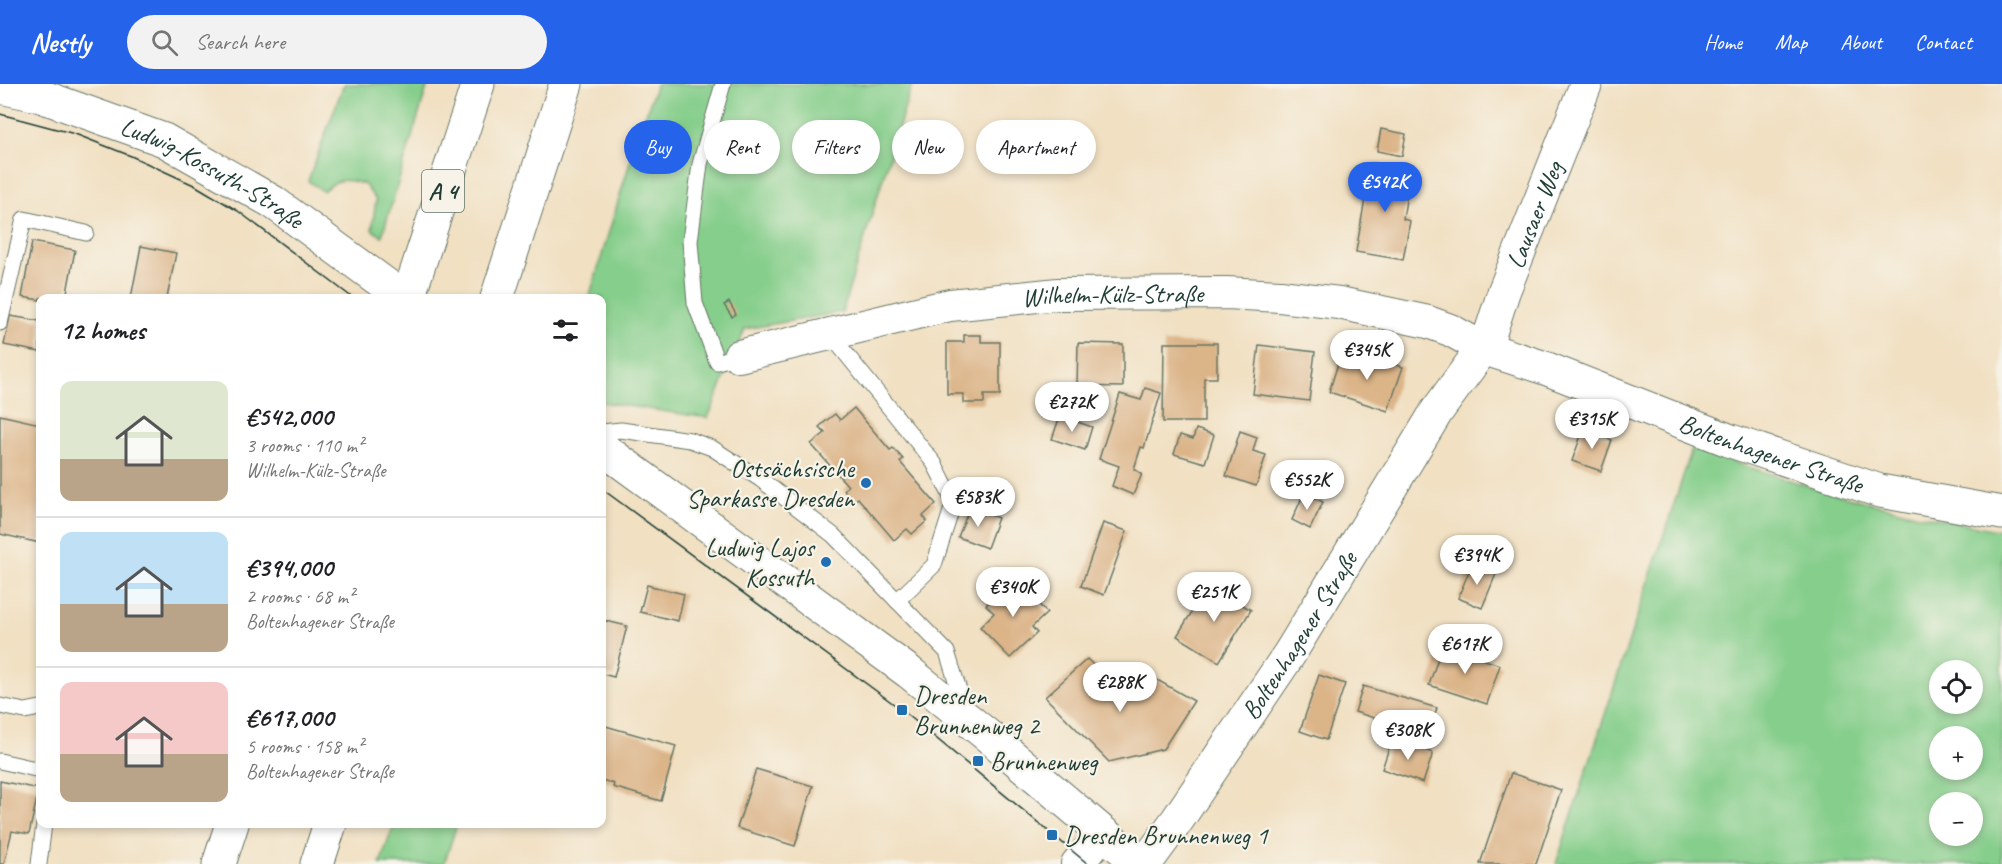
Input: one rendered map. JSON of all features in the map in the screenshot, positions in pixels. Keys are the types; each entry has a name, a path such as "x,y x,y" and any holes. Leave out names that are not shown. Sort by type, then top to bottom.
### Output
{"main road":[{"name":"A 4","path":"407,294 478,84"},
{"path":"498,294 566,84"},
{"name":"Ludwig-Kossuth-Straße","path":"0,87 38,95 164,140 273,202 400,294"},
{"name":"Boltenhagener Straße","path":"1145,864 1179,819 1290,652 1437,411 1483,348 1545,368 1731,441 1880,491 2002,513"},
{"path":"606,451 902,666 1140,864"},
{"path":"219,864 231,828"},
{"path":"317,864 329,828"}],"street":[{"name":"Lausaer Weg","path":"1483,348 1586,84"},
{"name":"Wilhelm-Külz-Straße","path":"740,356 950,304 1058,294 1227,293 1280,296 1350,305 1428,322 1450,330 1483,348"},
{"path":"1077,864 1103,833"}],"lane":[{"path":"723,84 700,164 690,241 694,303 717,362 740,356"},
{"path":"0,323 24,219 86,233"},
{"path":"835,334 838,344 934,463 954,502 934,565 897,601"},
{"path":"606,432 632,431 690,440 712,448 760,478 833,535 947,652 969,720"},
{"path":"0,706 25,711 36,709"},
{"path":"0,761 36,769"},
{"path":"39,864 44,828"}],"green space":[{"path":"344,84 428,84 382,236 372,230 376,200 364,184 342,180 333,183 323,191 308,181"},
{"path":"656,84 912,84 901,120 892,120 892,149 842,312 745,329 708,418 606,403 606,294 590,294 626,174 692,174 692,120 644,120"},
{"path":"1692,449 1824,491 1915,514 2002,531 2002,864 1556,864"},
{"path":"393,828 456,828 444,864 380,864"}],"building":[{"path":"1381,129 1406,134 1402,156 1377,151"},
{"path":"1371,163 1411,169 1403,219 1410,221 1403,260 1356,252"},
{"path":"32,242 75,250 67,294 36,294 36,299 22,297"},
{"path":"141,246 176,253 168,294 132,294"},
{"path":"729,302 736,314 732,317 724,305"},
{"path":"10,316 36,320 36,351 4,345"},
{"path":"964,335 981,335 981,342 1000,342 1000,395 984,395 984,403 963,403 963,394 947,394 947,342 964,342"},
{"path":"1078,343 1123,344 1123,387 1077,386"},
{"path":"1164,343 1217,343 1217,378 1204,378 1204,422 1163,422"},
{"path":"1259,345 1315,352 1309,401 1253,394"},
{"path":"1361,354 1403,367 1388,411 1329,392 1340,357 1358,363"},
{"path":"1145,388 1161,393 1144,448 1141,447 1134,469 1142,474 1133,495 1112,486 1119,466 1099,459 1120,394 1141,400"},
{"path":"854,408 890,450 893,448 903,459 900,462 936,504 923,516 927,521 912,534 907,529 894,540 858,498 854,501 844,490 848,486 811,444 825,433 819,427 827,420 835,414 840,420"},
{"path":"0,415 36,423 36,542 0,534"},
{"path":"1060,416 1092,427 1085,450 1052,439"},
{"path":"1196,429 1214,435 1205,463 1174,454 1180,435 1193,439"},
{"path":"1583,430 1612,440 1601,471 1572,461"},
{"path":"1240,431 1257,437 1253,451 1266,455 1256,486 1226,476"},
{"path":"1304,493 1323,502 1310,529 1292,520"},
{"path":"970,507 998,518 987,548 958,537"},
{"path":"1103,523 1127,531 1104,595 1081,586"},
{"path":"1472,564 1496,574 1482,608 1458,598"},
{"path":"1014,578 1047,613 1032,627 1037,633 1010,658 980,627 994,613 986,605"},
{"path":"1209,584 1251,610 1219,662 1177,636"},
{"path":"647,585 684,594 678,621 640,612"},
{"path":"606,621 627,626 614,677 606,675"},
{"path":"1442,646 1500,665 1487,704 1429,685"},
{"path":"1087,659 1130,700 1147,674 1194,701 1163,749 1109,762 1045,697"},
{"path":"1319,675 1345,684 1326,740 1300,731"},
{"path":"1363,686 1437,708 1429,735 1355,712"},
{"path":"606,726 676,746 661,801 613,787 614,784 606,781"},
{"path":"1392,739 1433,753 1423,783 1382,769"},
{"path":"756,769 813,786 795,846 737,828"},
{"path":"1511,773 1561,790 1536,864 1480,864"},
{"path":"0,781 36,788 36,802 29,834 12,831 4,864 0,864"}],"tram line":[{"path":"0,114 75,134 131,156 196,186 238,211 348,294"},
{"path":"606,492 902,710 1088,864"}],"place":[{"name":"Ostsächsische Sparkasse Dresden","path":"866,483"},
{"name":"Ludwig Lajos Kossuth","path":"826,562"},
{"name":"Dresden Brunnenweg 2","path":"902,710"},
{"name":"Brunnenweg","path":"978,761"},
{"name":"Dresden Brunnenweg 1","path":"1052,835"}]}
